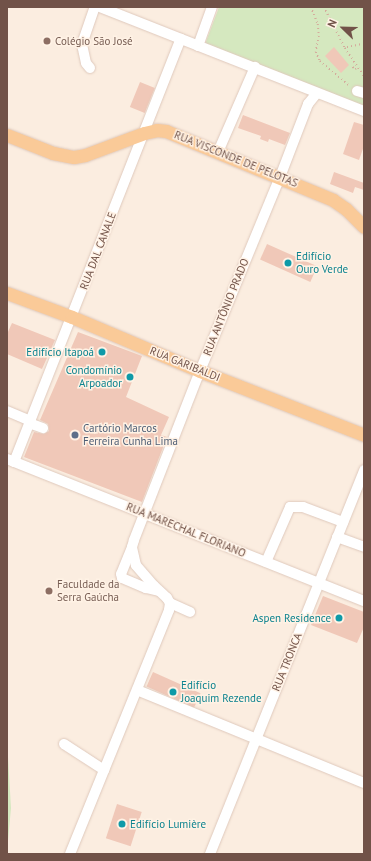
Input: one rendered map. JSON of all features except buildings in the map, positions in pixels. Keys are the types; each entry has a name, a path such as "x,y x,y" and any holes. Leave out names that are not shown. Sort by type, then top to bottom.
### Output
{"main road":[{"name":"RUA VISCONDE DE PELOTAS","path":"7,135 53,153 74,157 85,155 144,133 166,131 333,200 346,209 364,227"},
{"name":"RUA GARIBALDI","path":"7,293 72,317 200,371 364,434"}],"street":[{"path":"90,68 86,63 82,44 95,7"},
{"path":"100,7 364,111"},
{"path":"198,46 212,7"},
{"name":"RUA DAL CANALE","path":"11,460 30,422 181,39"},
{"path":"218,152 255,67"},
{"name":"RUA ANTÔNIO PRADO","path":"159,590 146,588 122,578 121,574 143,513 280,177 308,104 317,93"},
{"path":"7,411 43,428"},
{"name":"RUA MARECHAL FLORIANO","path":"11,460 364,601"},
{"name":"RUA TRONCA","path":"210,854 364,470"},
{"path":"266,562 290,507 303,507 343,522"},
{"path":"337,537 364,547"},
{"path":"132,547 136,565 168,600 190,612"},
{"path":"70,854 169,610 168,600"},
{"path":"137,690 364,783"},
{"path":"64,744 104,770"}],"path":[{"path":"311,7 318,24 319,36 316,52 320,61 341,80 360,92"},
{"path":"324,7 345,48 357,68 364,76"},
{"path":"345,48 364,44"},
{"path":"352,68 357,68"}],"green space":[{"path":"219,7 364,7 364,109 205,44"},
{"path":"7,740 11,808 7,852"}],"place":[{"name":"Colégio São José","path":"47,41"},
{"name":"Edifício Ouro Verde","path":"288,263"},
{"name":"Edifício Itapoá","path":"102,352"},
{"name":"Condomínio Arpoador","path":"130,377"},
{"name":"Cartório Marcos Ferreira Cunha Lima","path":"75,435"},
{"name":"Faculdade da Serra Gaúcha","path":"49,591"},
{"name":"Aspen Residence","path":"339,618"},
{"name":"Edifício Joaquim Rezende","path":"173,692"},
{"name":"Edifício Lumière","path":"122,824"}]}
